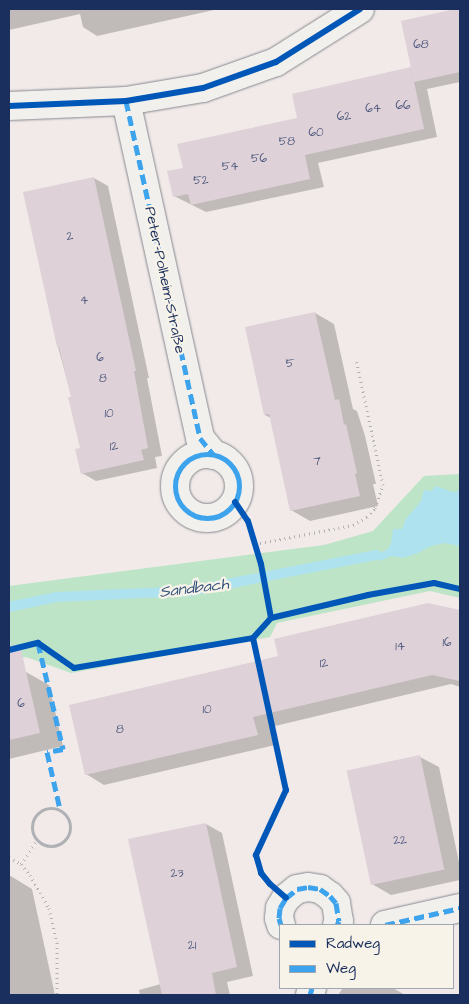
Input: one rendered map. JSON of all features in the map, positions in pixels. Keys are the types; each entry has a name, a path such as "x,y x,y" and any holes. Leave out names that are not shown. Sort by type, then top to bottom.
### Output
{"street":[{"path":"9,106 126,101 204,88 276,62 360,9"},
{"name":"Peter-Polheim-Straße","path":"126,101 200,438 214,455"},
{"path":"281,924 280,908 286,898 296,889 308,887 320,889 330,896 336,904 339,921 338,924"},
{"path":"389,924 460,908"}],"path":[{"path":"255,544 353,525 367,517 375,508 383,485 356,359"},
{"path":"51,808 60,810 66,815 70,822 70,832 66,840 59,845 51,846 43,845 37,840 32,829 36,814 43,809 51,808"},
{"path":"21,864 37,840"},
{"path":"9,857 21,864 39,889 49,908 57,942 57,995"}],"green space":[{"path":"460,474 460,598 430,591 277,623 270,637 71,673 26,657 9,660 9,586 324,545 373,531 424,476"}],"water":[{"path":"435,486 453,492 460,491 460,546 445,543 431,546 403,558 392,556 380,561 377,555 388,549 391,544 393,529 402,529 406,519 421,501 424,490 432,491"}],"building":[{"path":"460,9 460,72 414,82 401,21"},
{"path":"411,67 424,129 305,155 310,179 191,205 188,194 173,197 167,171 183,168 177,144 297,118 292,94"},
{"path":"94,177 136,371 134,371 148,448 141,450 144,460 81,474 75,449 80,448 68,397 71,397 59,347 57,347 23,192"},
{"path":"315,312 335,400 339,399 344,425 346,424 360,496 290,511 269,414 264,415 245,327"},
{"path":"428,603 460,610 460,681 432,675 253,717 258,735 85,775 69,705 278,656 274,639"},
{"path":"20,645 40,733 9,740 9,646"},
{"path":"420,755 444,869 371,885 347,771"},
{"path":"206,823 237,967 212,973 216,995 162,995 128,839"}],"waterway":[{"name":"Sandbach","path":"9,607 57,597 191,591 377,555"}],"marked path":[{"path":"126,101 200,438 214,455"},
{"path":"207,454 225,460 233,468 239,486 233,504 225,512 207,518 189,512 181,504 175,486 181,468 189,460 207,454"},
{"path":"38,643 63,749 47,752 60,809"},
{"path":"281,924 280,908 286,898 297,889 308,887 320,889 336,903 339,921 338,924"},
{"path":"389,924 460,908"},
{"path":"310,995 312,989"}],"cycle path":[{"path":"9,106 126,101 203,88 276,62 360,9"},
{"path":"235,502 248,521 261,564 271,618"},
{"path":"9,650 38,643 74,668 253,638 271,618 368,595 434,583 460,589"},
{"path":"253,638 286,790 256,855 261,873 286,898"}]}
